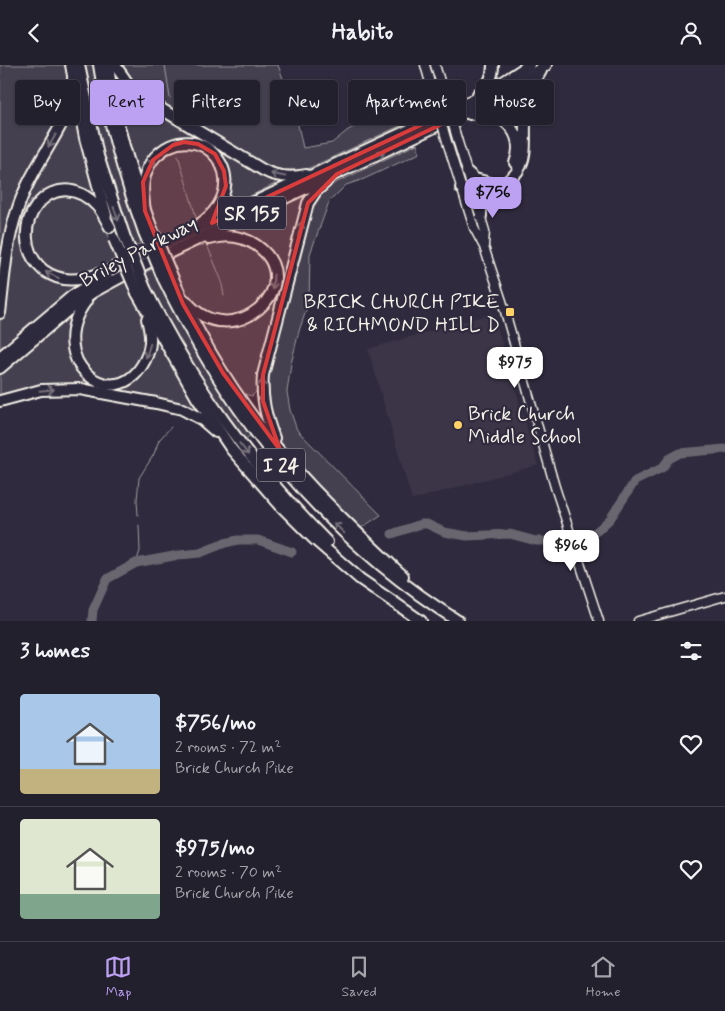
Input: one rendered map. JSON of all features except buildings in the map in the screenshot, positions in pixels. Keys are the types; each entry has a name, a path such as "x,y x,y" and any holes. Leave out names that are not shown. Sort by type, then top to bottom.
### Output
{"highway":[{"path":"71,65 92,164 110,227"},
{"name":"I 24","path":"79,65 98,156 119,237 141,290 188,367 223,421 246,452 291,505 328,544 400,606 421,621"},
{"name":"I 24","path":"99,65 110,126 125,179 196,343 219,381 249,425 287,472 343,532 416,593 458,621"},
{"path":"108,65 121,134 145,211"},
{"path":"115,65 129,85 148,101 274,175 294,177 313,173 342,162"},
{"path":"418,126 431,117 480,93 491,79 493,65"},
{"name":"Briley Parkway","path":"0,357 71,297 116,267 480,97 529,65"},
{"path":"468,193 508,181 516,174 522,164 526,144 527,102 530,91 544,67"},
{"name":"Briley Parkway","path":"466,112 509,90 544,67"},
{"path":"0,313 13,224 17,211 28,186 64,119 69,107 73,79"},
{"path":"466,115 489,113 500,118 513,130 518,142 517,160 509,172 490,187 481,203 481,216"},
{"name":"Briley Parkway","path":"0,368 67,311 93,292 168,253 440,125"},
{"path":"148,231 142,194 143,182 153,160 162,151 173,145 184,142 198,144 215,154 220,161 226,179 224,195 221,203 208,218 176,239"},
{"path":"467,172 490,187"},
{"path":"280,450 262,401 263,375 308,203 316,191 336,174"},
{"path":"116,267 77,280 61,279 47,273 34,262 27,251 23,239 23,221 28,209 38,199 53,192 68,192 86,198 98,207 110,227 119,237"},
{"path":"167,276 176,285 190,306 203,316 220,321 236,321 252,316 268,301 273,289 274,272 267,256 260,248 243,238 231,235 210,239 168,253"},
{"path":"176,285 183,304 223,373 280,450 324,500 445,613"},
{"path":"93,292 80,309 72,334 72,343 76,359 84,372 101,383 114,384 127,380 143,363 149,349 151,335 142,304 141,290"},
{"path":"142,304 197,398 232,450"},
{"path":"0,401 41,390 80,389 182,409 201,419 213,429 280,505 314,539 360,579 400,606"}],"main road":[{"path":"425,65 448,145 468,193 481,216 484,231 484,247"},
{"path":"435,65 467,172 468,193 474,228 484,247 502,301 566,524 599,621"},
{"path":"638,621 725,596"}],"highlighted area":[{"path":"440,116 442,124 337,174 308,203 263,375 263,401 280,450 223,373 183,304 145,211 143,182 153,160 173,145 184,142 198,144 215,154 224,171 226,186 212,223"}],"shaded area":[{"path":"0,65 66,65 67,80 15,80 15,125 56,125 27,176 11,212 4,240 0,278"},
{"path":"94,65 97,80 90,80 90,102 82,66"},
{"path":"111,65 118,76 124,80 114,80"},
{"path":"119,65 278,65 284,80 270,80 270,125 298,125 303,148 332,143 348,130 358,125 402,125 307,169 298,172 284,172 272,169 196,125 260,125 260,80 174,80 174,112 164,106 164,80 130,80"},
{"path":"164,107 174,114 174,125 190,125 264,175 276,181 275,184 217,212 221,207 222,158 173,141 139,179 124,125 164,125"},
{"path":"64,125 76,125 98,203 86,194 46,191 30,202 21,218 20,236 21,244 32,264 38,270 78,283 0,349 0,323 16,225 27,193"},
{"path":"95,125 105,125 115,163 142,243 132,247 102,156"},
{"path":"417,144 420,153 364,179 346,185 329,202 310,254 309,302 299,331 291,364 287,392 290,410 297,430 381,515 358,530 283,448 275,434 266,397 269,370 304,219 321,190"},
{"path":"191,147 203,152 213,160 219,170 220,190 206,216 161,238 148,196 147,185 149,175 154,165 172,149"},
{"path":"309,194 300,213 256,392 252,396 245,394 230,377 200,322 202,319 243,323 252,319 266,308 273,298 275,266 231,231"},
{"path":"57,195 82,201 98,215 117,258 101,268 74,275 56,273 47,269 38,260 30,248 35,207"},
{"path":"225,238 250,246 264,260 270,280 269,290 251,312 217,317 195,306 179,282 170,260 196,247"},
{"path":"153,269 174,312 198,354 223,395 251,435 242,442 164,318 143,273"},
{"path":"125,280 139,307 144,322 147,337 146,344 144,352 136,365 126,374 107,379 98,376 90,370 83,361 78,351 77,331 91,303"},
{"path":"76,313 73,318 80,371 122,384 153,341 156,340 205,417 66,385 0,398 0,375 70,315"},
{"name":"Brick Church Middle School","path":"493,313 538,465 412,500 368,349"}],"waterway":[{"path":"165,65 170,98"},
{"path":"178,155 196,217"},
{"path":"207,245 221,279 224,296"},
{"path":"138,515 139,478 154,454 159,440 171,427"},
{"path":"392,534 421,524 427,524 444,532 467,536 510,534 536,541 562,541 586,537 597,531 610,519 635,481 662,468 669,459 680,453 725,449"},
{"path":"136,563 140,551 139,525"},
{"path":"92,621 93,610 107,579 136,563 200,553 238,540 258,540 292,552"}],"place":[{"name":"BRICK CHURCH PIKE & RICHMOND HILL D","path":"510,312"},
{"name":"Brick Church Middle School","path":"458,425"}]}
